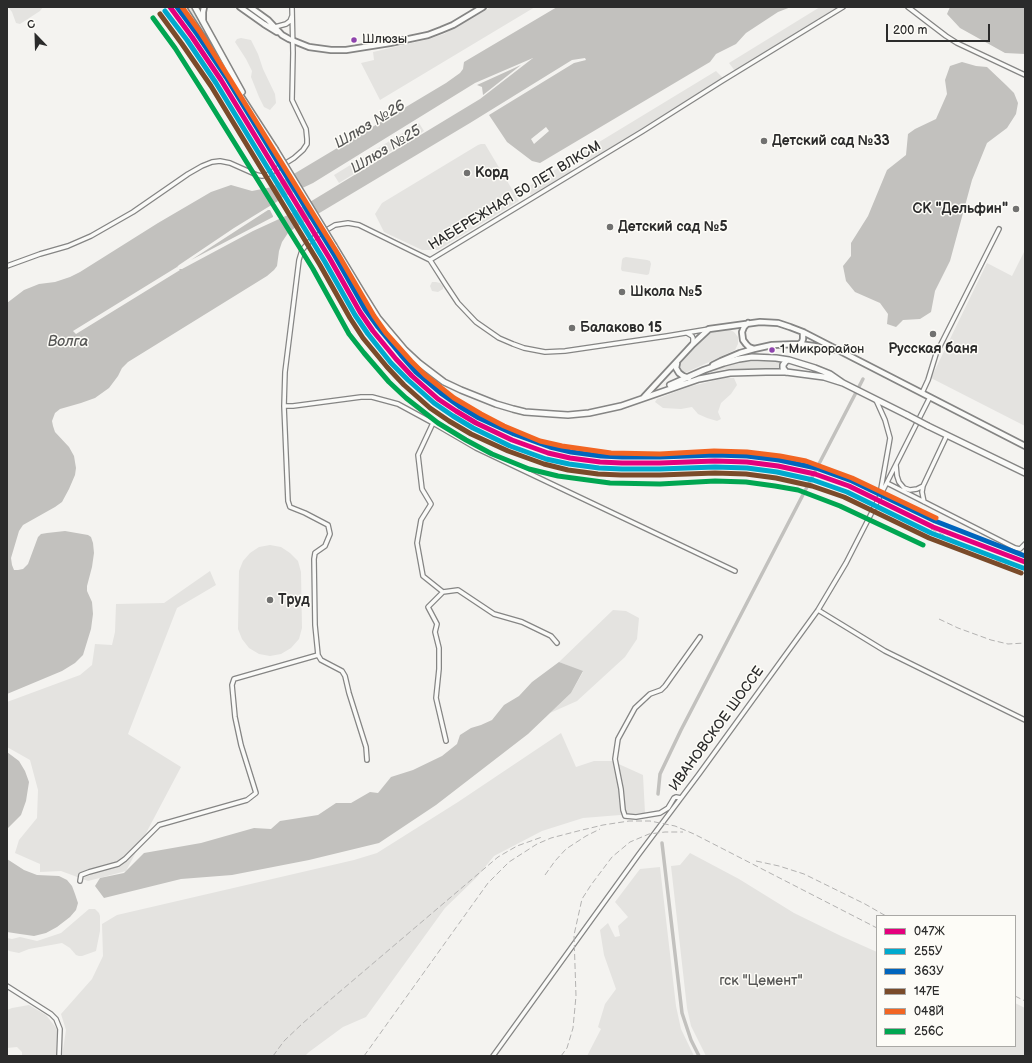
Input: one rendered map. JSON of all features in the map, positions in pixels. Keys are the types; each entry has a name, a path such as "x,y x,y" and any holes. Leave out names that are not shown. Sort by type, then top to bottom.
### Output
{"highway":[{"path":"183,7 275,149 378,318 405,350 444,382 496,404 525,412 579,414 621,406 689,380 704,370 724,363 745,358 765,357 789,360 830,374 928,426 1025,473"},
{"path":"195,7 254,116"},
{"path":"786,372 783,366 786,361 789,360"},
{"path":"689,380 730,373 786,372 824,377 843,382"}],"main road":[{"path":"204,7 202,12 204,24"},
{"path":"240,7 264,24 293,41 309,47 331,50 346,50 428,35 441,30 483,7"},
{"path":"250,7 275,27 282,35"},
{"path":"644,397 693,344 709,329 748,323 778,323 790,326 803,332 1025,446"},
{"path":"748,323 742,332 743,340 749,347 754,349"},
{"path":"799,344 804,339 803,332"},
{"path":"704,370 721,360 754,349 781,344 799,344 828,348 844,353"},
{"path":"678,361 677,370 689,380"}],"street":[{"path":"7,266 68,246 92,236 133,212 188,174 212,162 220,161 230,163 257,176 262,176 267,175 294,158 303,150 307,144 306,129 292,100 292,7"},
{"name":"НАБЕРЕЖНАЯ 50 ЛЕТ ВЛКСМ","path":"709,329 565,351 545,352 524,348 499,338 476,322 458,303 430,260 643,131 843,7"},
{"path":"908,7 957,43 1025,75"},
{"path":"275,27 286,24 290,21 293,15"},
{"path":"368,760 366,747 349,693 346,676 342,671 321,660 318,655 315,625 314,559 315,553 325,546 330,534 328,525 290,507 288,501 284,406 285,372 299,260 302,250 315,237 331,227 341,224 348,223 359,225 430,260"},
{"path":"922,393 928,380 936,354 999,229"},
{"path":"686,333 692,336 694,340 693,344"},
{"path":"284,406 361,397 372,397 398,404 476,448 735,571"},
{"name":"ИВАНОВСКОЕ ШОССЕ","path":"493,1056 818,610 846,562 930,397"},
{"path":"876,399 885,420 890,438 879,498"},
{"path":"433,423 418,455 422,489 431,504 421,520 417,543 423,576 443,592"},
{"path":"924,502 922,492 923,486 947,435"},
{"path":"896,464 899,482 904,488 910,490 923,486"},
{"path":"887,483 1015,548 1020,549 1025,544"},
{"path":"446,741 436,698 439,669 439,648 435,632 437,624 428,607 443,592 458,590 494,614 522,622 551,636 557,643"},
{"path":"818,610 885,651 1025,720"},
{"path":"681,798 674,798 668,808 660,812 636,817 625,816 615,758 618,739 635,708 650,694 661,690 665,686 700,637"},
{"path":"80,881 81,875 118,864 142,843 159,825 247,800 256,793 241,745 235,717 232,685 234,679 318,655"},
{"path":"7,986 56,1020 60,1029 59,1056"}],"green space":[{"path":"8,7 43,7 40,11 20,24 16,23 12,12"},
{"path":"185,7 192,7 229,74"},
{"path":"491,7 535,7 380,100 361,63 374,60 373,52 444,34"},
{"path":"820,7 837,7 735,71 729,63"},
{"path":"241,38 251,40 275,94 276,103 270,110 264,107 251,77 252,71 235,42 237,39"},
{"path":"716,71 723,78 587,162 581,153"},
{"path":"419,123 424,131 339,183 334,175"},
{"name":"Корд","path":"481,144 485,144 519,201 438,250 422,250 384,232 375,214 382,203"},
{"path":"566,163 572,171 531,195 526,188"},
{"path":"1025,250 1025,426 931,378 987,263 1012,276"},
{"path":"626,257 650,261 651,264 649,274 647,275 622,271 622,260"},
{"path":"432,282 440,283 443,286 443,289 438,292 432,291 430,286"},
{"path":"729,329 738,337 738,344 735,350 685,373 681,372 679,368 680,364 710,332"},
{"path":"737,362 781,362 779,366 781,369 725,369 705,373"},
{"path":"725,378 734,378 737,385 731,394 721,403 718,412 721,419 717,421 698,414 692,407 681,409 663,408 655,402 657,399 688,387"},
{"name":"Труд","path":"270,545 281,547 298,561 301,572 302,628 299,639 291,648 281,654 270,656 259,654 249,648 242,639 238,629 239,571 243,561 250,553 259,547"},
{"path":"210,571 216,585 177,608 128,734 181,767 126,871 88,881 61,871 40,872 40,864 15,853 19,840 37,818 38,790 30,760 7,747 7,702 80,675 92,665 95,644 112,645 115,632 116,604 164,603"},
{"path":"613,610 626,611 639,618 637,639 625,657 577,701 550,713 571,693 583,672 559,662"},
{"path":"561,733 576,767 594,761 612,761 643,775 645,813 583,818 542,831 494,856 477,877 445,908 366,1017 343,1027 305,1056 62,1056 66,1030 61,1014 92,979 103,956 102,924 117,915 354,860 377,853 458,802"},
{"name":"гск \"Цемент\"","path":"690,853 739,879 794,913 876,952 876,1047 1016,1047 1016,1004 1025,1008 1025,1056 706,1056 691,1026 687,1008 671,866 680,865"},
{"path":"660,867 676,1006 681,1029 694,1056 587,1056 601,1029 598,1027 605,1004 616,989 604,955 600,930 608,923 615,937 620,936 618,926 628,917 615,902 640,869"},
{"path":"89,909 95,909 100,916 100,931 96,951 79,956 62,943 29,949 19,953 9,951 7,949 7,938 12,939 20,937 37,941 61,933"},
{"path":"29,1005 46,1015 57,1029 56,1056 22,1056 22,1052 17,1047 7,1048 7,1010"}],"water":[{"name":"Волга","path":"557,7 791,7 778,12 746,33 736,44 716,54 710,62 540,163 532,161 507,142 489,115 574,63 586,60 585,58 572,60 296,227 288,233 282,242 277,266 267,276 128,362 122,368 109,388 95,398 60,409 55,413 52,421 53,426 55,432 69,447 74,456 76,468 75,475 62,502 23,525 19,531 11,558 12,565 14,570 18,570 23,569 28,564 38,537 41,534 65,531 88,535 91,537 94,553 87,591 92,602 93,614 91,629 83,655 75,663 62,671 7,694 7,303 24,290 39,284 55,282 80,272 211,192 231,185 252,191 272,187 446,83 460,73 463,69 464,62","holes":["533,58 480,99 290,214 253,231 182,269 178,269 177,267 179,265 279,199 313,183 475,83"]},
{"path":"950,7 1025,7 1025,54 1005,53 960,28 947,14"},
{"path":"962,62 987,67 1006,85 1014,93 1018,103 1016,114 1007,128 987,143 972,180 950,261 935,291 931,312 920,319 903,320 896,327 887,324 888,314 880,303 855,292 846,281 843,266 851,256 851,243 868,216 887,170 906,155 908,134 936,119 947,94 945,80 950,66"},
{"path":"521,65 483,95 482,87 477,85"},
{"path":"270,210 273,217 191,260"},
{"path":"559,662 583,671 571,693 528,734 436,805 379,843 309,860 232,875 181,879 104,898 95,886 100,878 124,873 144,853 201,843 254,828 271,829 280,821 318,815 336,803 351,803 370,792 378,793 391,777 413,770 442,756 457,744 460,735 471,728 492,720 504,705 519,696 532,682"},
{"path":"7,752 19,761 29,782 26,801 21,815 7,829"},
{"path":"7,859 24,870 37,875 59,876 67,880 72,886 78,903 76,910 70,917 57,927 46,933 34,936 7,932"}],"pier":[{"path":"546,127 549,131 534,144 531,139"},
{"path":"177,267 180,270 76,334 73,331"}],"waterway":[{"path":"658,794 660,774 681,730 863,379"},
{"path":"662,843 682,1013 691,1040 699,1056"}],"railway":[{"path":"931,529 1025,574"},
{"path":"939,619 958,628 991,640 1008,644 1025,643"},
{"path":"364,1056 488,883 509,862 537,844 551,838 578,831 629,821 650,821 675,826 694,834 876,927"},
{"path":"545,875 566,849 600,829"},
{"path":"561,1056 567,1048 573,1028 576,996 574,935 582,899 612,857 630,842 649,834 683,832"},
{"path":"273,1056 284,1041 303,1023 498,857 517,846 542,837"},
{"path":"756,861 804,874 884,915"},
{"path":"1016,996 1025,1001"}],"transit line":[{"name":"047Ж","path":"170,7 221,80 330,259 360,312 373,331 412,376 438,399 456,411 476,423 512,440 548,453 570,458 622,463 715,461 747,462 778,466 815,474 849,486 933,527 1025,562"},
{"name":"363У","path":"177,7 226,77 335,256 365,309 378,327 416,372 459,406 479,418 514,434 550,447 571,452 622,457 715,455 747,456 779,460 816,468 852,481 935,521 1025,556"},
{"name":"048Й","path":"182,7 228,76 338,254 374,316 386,333 411,361 425,375 454,398 504,426 540,441 562,446 611,453 660,454 714,451 747,452 806,461 852,478 936,518"},
{"name":"255У","path":"165,11 216,83 325,262 355,315 368,334 391,363 408,380 434,403 453,416 473,428 510,446 546,459 569,464 622,469 715,467 747,468 777,472 813,480 847,492 931,533 1023,568"},
{"name":"147Е","path":"160,14 211,86 363,338 404,385 430,408 449,421 471,434 508,451 544,464 568,470 621,475 715,473 746,474 776,478 812,486 844,497 929,538 1021,573"},
{"name":"256С","path":"153,18 175,48 313,269 349,334 389,382 406,398 438,423 492,454 529,469 558,476 610,483 660,484 715,481 746,482 798,490 840,506 923,545"}],"place":[{"name":"Шлюзы","path":"354,40"},
{"name":"Детский сад №33","path":"764,141"},
{"name":"Корд","path":"467,173"},
{"name":"СК \"Дельфин\"","path":"1016,209"},
{"name":"Детский сад №5","path":"610,227"},
{"name":"Школа №5","path":"622,292"},
{"name":"Балаково 15","path":"572,328"},
{"name":"Русская баня","path":"933,334"},
{"name":"1 Микрорайон","path":"772,350"},
{"name":"Труд","path":"270,600"}],"water label":[{"name":"Шлюз №26","path":"370,125"},
{"name":"Шлюз №25","path":"386,150"}]}
